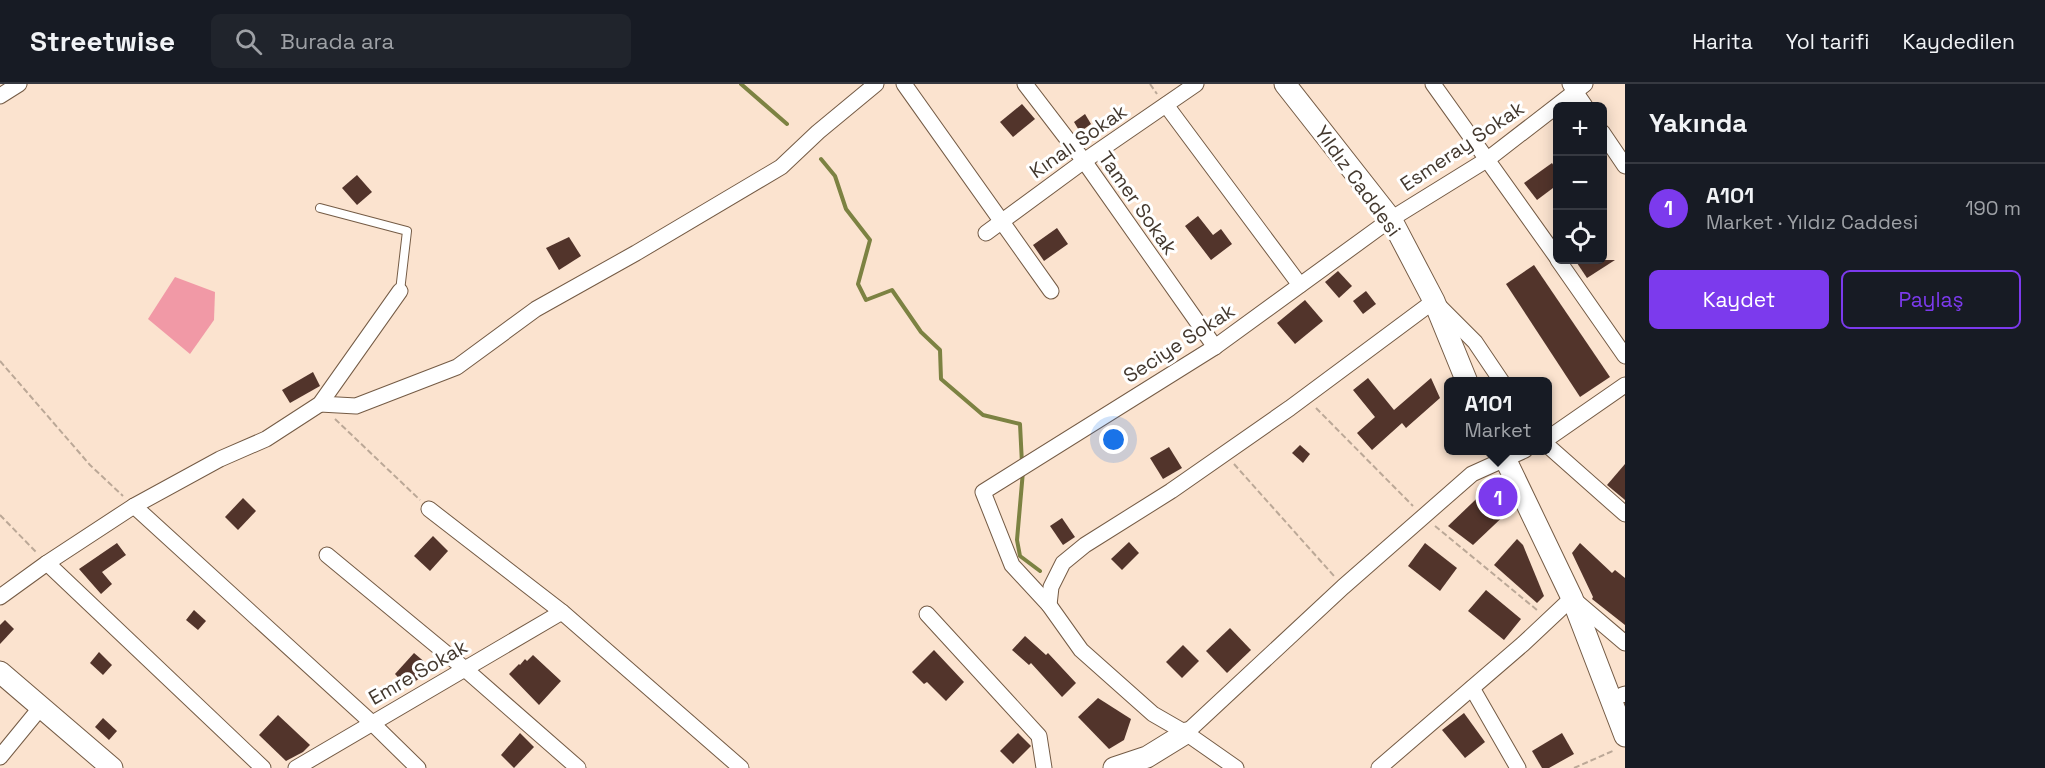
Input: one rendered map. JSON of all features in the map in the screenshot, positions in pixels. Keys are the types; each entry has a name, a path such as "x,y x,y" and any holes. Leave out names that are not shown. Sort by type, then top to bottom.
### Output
{"street":[{"path":"0,96 19,84"},
{"path":"320,404 356,406 457,367 536,309 781,167 818,132 876,84"},
{"path":"904,84 1051,291"},
{"name":"Tamer Sokak","path":"1025,84 1084,161 1215,347"},
{"name":"Kınalı Sokak","path":"986,233 1084,161 1196,84"},
{"name":"Yıldız Caddesi","path":"1285,84 1391,219 1434,301 1465,377"},
{"path":"1433,84 1553,253"},
{"path":"1576,86 1583,102"},
{"name":"Esmeray Sokak","path":"1391,219 1488,159 1576,86"},
{"path":"1166,105 1300,285"},
{"path":"1607,139 1625,166"},
{"name":"Seciye Sokak","path":"1049,605 1012,565 983,492 1215,347 1391,219"},
{"path":"1561,264 1625,356"},
{"path":"0,597 46,563 134,506 220,459 266,439 320,404 400,291"},
{"path":"1236,768 1153,714 1081,650 1049,605 1051,586 1063,563 1085,545 1171,491 1290,408 1434,301 1475,342 1499,377"},
{"path":"1552,436 1625,385"},
{"path":"1552,450 1625,514"},
{"path":"1114,768 1148,762 1186,734 1343,587 1472,474 1506,455"},
{"path":"1511,455 1572,598 1620,743"},
{"path":"134,506 372,723 418,768"},
{"path":"429,509 562,612 741,768"},
{"path":"327,555 465,669 578,768"},
{"path":"46,563 263,768"},
{"path":"1572,598 1625,643"},
{"path":"1378,768 1572,598"},
{"name":"Emre Sokak","path":"296,768 562,612"},
{"path":"927,614 1039,736 1044,768"},
{"path":"0,672 112,768"},
{"path":"1472,688 1518,768"},
{"path":"0,757 41,707"}],"lane":[{"path":"320,208 407,231 400,291"}],"path":[{"path":"0,361 90,465 134,506"},
{"path":"320,404 429,509"},
{"path":"1234,464 1343,587"},
{"path":"0,515 46,563"},
{"path":"1574,768 1620,743"}],"shaded area":[{"path":"175,277 215,292 214,320 190,354 148,319"}],"building":[{"path":"1022,104 1035,119 1013,137 1000,122"},
{"path":"1085,114 1091,124 1080,132 1074,122"},
{"path":"1552,163 1553,188 1537,200 1524,183"},
{"path":"357,175 372,192 357,205 342,188"},
{"path":"1198,216 1213,235 1221,229 1232,244 1211,260 1185,226"},
{"path":"1057,228 1068,244 1044,261 1033,245"},
{"path":"569,237 581,256 559,270 546,248"},
{"path":"1607,260 1615,260 1587,278 1578,264 1607,264"},
{"path":"1534,265 1610,377 1580,397 1506,284"},
{"path":"1338,271 1352,286 1339,298 1325,282"},
{"path":"1366,291 1376,304 1363,314 1353,301"},
{"path":"1305,300 1323,321 1295,344 1277,323"},
{"path":"313,372 320,386 290,403 282,390"},
{"path":"1368,378 1394,410 1431,378 1440,398 1406,428 1402,423 1372,450 1357,433 1375,417 1353,390"},
{"path":"1300,445 1310,454 1303,463 1292,453"},
{"path":"1169,447 1182,468 1163,479 1150,458"},
{"path":"1625,464 1625,500 1607,485"},
{"path":"1494,482 1505,494 1511,509 1473,545 1448,526"},
{"path":"243,498 256,511 238,530 225,517"},
{"path":"1062,518 1075,537 1063,545 1050,526"},
{"path":"433,536 448,551 430,571 414,556"},
{"path":"1517,539 1523,545 1544,596 1537,603 1494,565"},
{"path":"1129,542 1139,553 1122,570 1111,559"},
{"path":"117,543 126,555 102,572 112,584 101,594 79,569"},
{"path":"1425,543 1457,568 1440,591 1408,566"},
{"path":"1580,543 1612,573 1615,570 1625,578 1625,625 1592,599 1572,553"},
{"path":"1486,590 1521,619 1504,640 1468,611"},
{"path":"194,610 206,621 198,630 186,620"},
{"path":"5,620 14,629 0,644 0,625"},
{"path":"1230,628 1251,650 1227,673 1206,651"},
{"path":"1025,636 1046,655 1048,653 1076,683 1062,697 1031,663 1029,665 1012,650"},
{"path":"1183,645 1199,661 1182,678 1166,662"},
{"path":"934,650 964,682 946,701 927,682 924,684 912,672"},
{"path":"99,652 112,665 103,675 90,663"},
{"path":"414,653 433,669 407,687 395,674"},
{"path":"533,655 561,681 539,705 509,674 525,659 527,661"},
{"path":"1098,698 1131,719 1124,740 1109,749 1078,717"},
{"path":"1464,713 1485,742 1465,758 1442,730"},
{"path":"278,715 310,745 303,752 286,761 259,735"},
{"path":"103,718 117,731 109,740 95,727"},
{"path":"520,733 534,747 514,768 501,755"},
{"path":"1018,733 1031,746 1013,764 1000,751"},
{"path":"1562,733 1574,754 1549,768 1542,768 1532,751"}],"waterway":[{"path":"741,84 787,124"},
{"path":"821,159 835,176 846,209 870,240 858,284 866,300 892,290 921,332 940,350 941,379 983,415 1020,424 1022,464"},
{"path":"1023,471 1017,540 1020,556 1040,571"}],"place":[{"name":"A101","path":"1498,497"}]}
